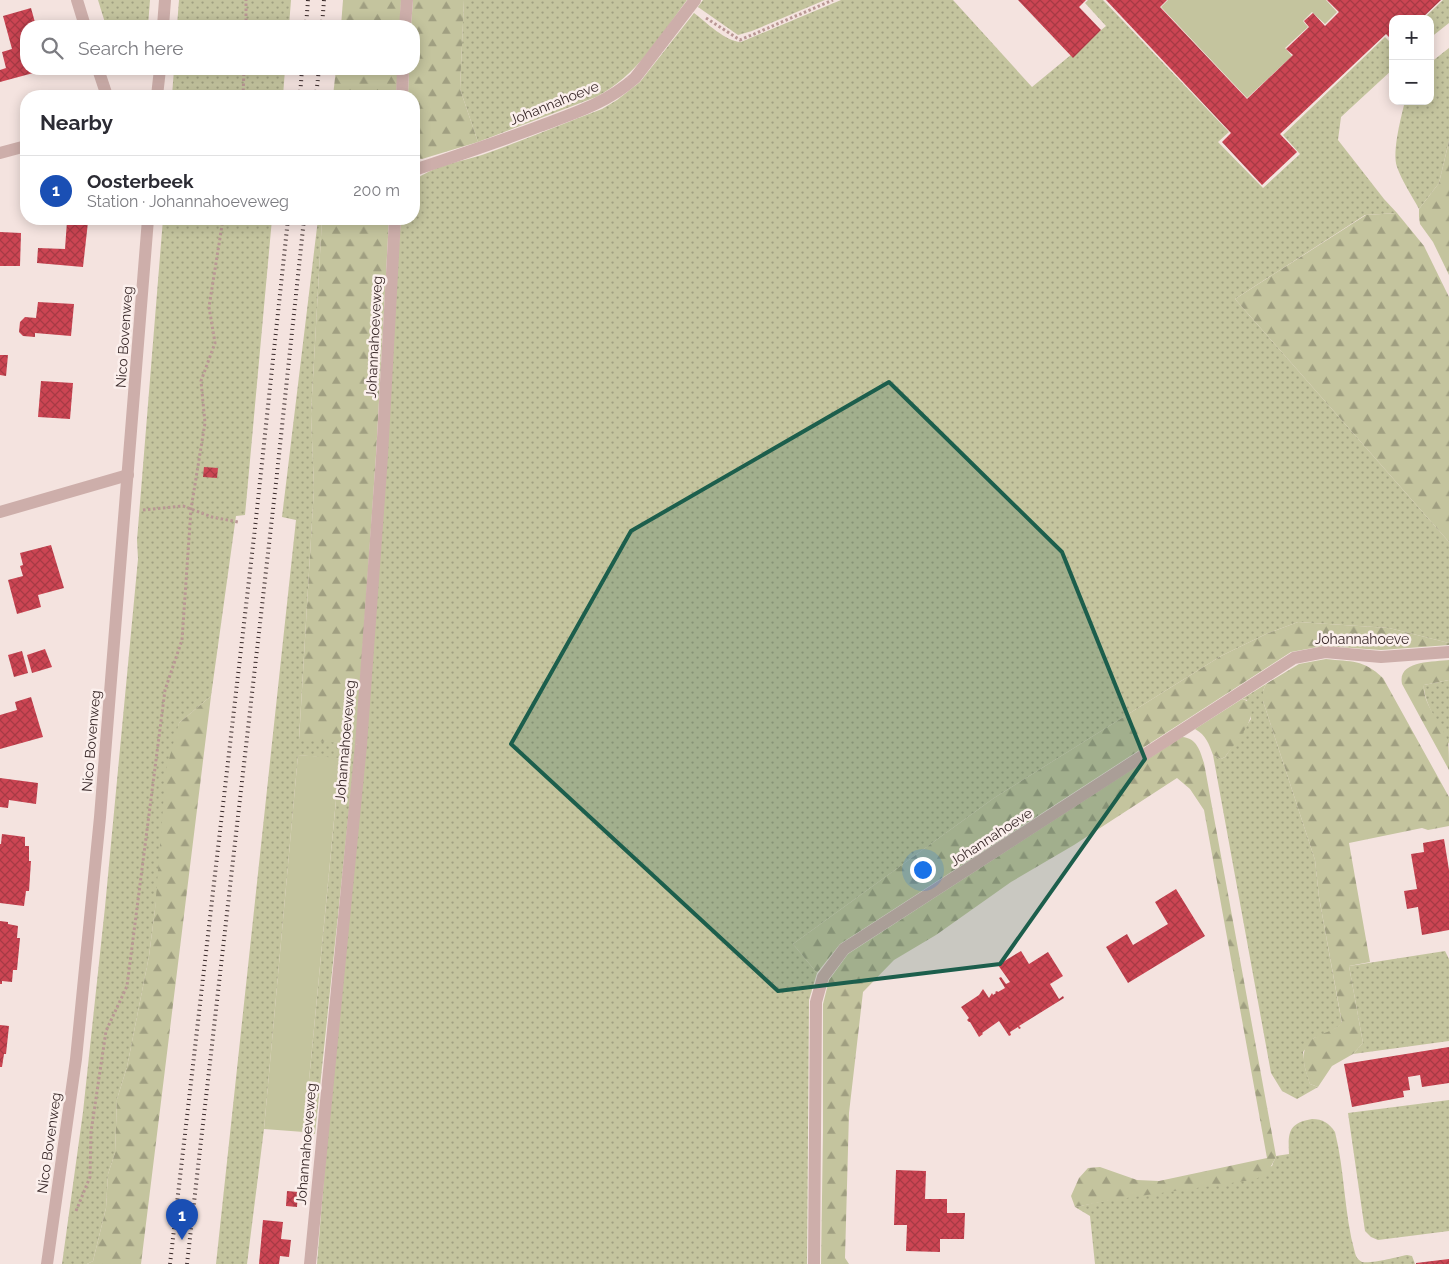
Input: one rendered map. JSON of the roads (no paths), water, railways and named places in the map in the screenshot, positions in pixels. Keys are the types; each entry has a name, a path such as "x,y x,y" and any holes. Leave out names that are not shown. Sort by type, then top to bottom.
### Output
{"street":[{"path":"78,0 83,20"},
{"path":"163,20 165,0"},
{"path":"405,20 407,0"},
{"name":"Johannahoeve","path":"420,168 480,149 600,103 625,87 635,78 693,4"},
{"path":"100,75 105,90"},
{"path":"158,90 159,75"},
{"path":"402,90 403,75"},
{"path":"0,153 20,148"},
{"name":"Nico Bovenweg","path":"47,1264 77,1049 100,817 148,225"},
{"name":"Johannahoeveweg","path":"310,1264 361,745 382,456 395,225"},
{"path":"0,512 128,475"},
{"name":"Johannahoeve","path":"814,1264 816,1002 823,977 844,949 1294,658 1325,652 1381,657 1449,652"}],"railway":[{"path":"306,20 308,0"},
{"path":"322,20 324,0"},
{"path":"300,90 302,75"},
{"path":"317,90 318,75"},
{"path":"170,1264 255,528 287,225"},
{"path":"187,1264 276,483 303,225"}],"place":[{"name":"Oosterbeek","path":"182,1240"}]}
